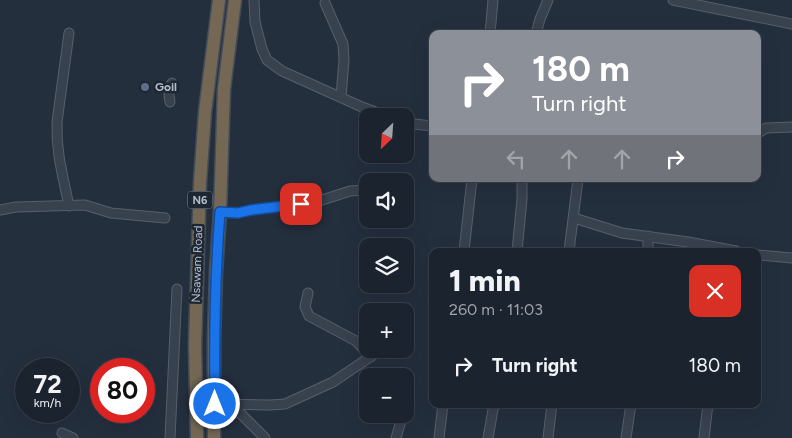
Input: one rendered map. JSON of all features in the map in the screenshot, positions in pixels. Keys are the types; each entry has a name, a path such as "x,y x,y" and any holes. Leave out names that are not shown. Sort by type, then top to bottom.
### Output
{"highway":[{"name":"Nsawam Road","path":"197,438 195,345 200,182 205,112 218,0"},
{"name":"Nsawam Road","path":"214,438 214,340 224,88 235,0"}],"street":[{"path":"253,0 262,49 267,60 282,71 365,108"},
{"path":"490,30 493,0"},
{"path":"537,30 548,0"},
{"path":"673,0 792,24"},
{"path":"325,3 343,44 344,60 341,97"},
{"path":"68,206 56,135 69,34"},
{"path":"170,102 169,95 172,83"},
{"path":"414,124 429,126"},
{"path":"761,131 766,128 792,127"},
{"path":"464,248 472,182"},
{"path":"517,248 522,182"},
{"path":"569,248 578,182"},
{"path":"220,212 238,213 316,202 350,191 359,190"},
{"path":"0,210 16,206 85,205 111,213 165,218"},
{"path":"574,218 622,233 688,242 708,248"},
{"path":"648,236 648,248"},
{"path":"761,255 792,258"},
{"path":"170,438 177,289"},
{"path":"308,293 305,307 309,316 359,344"},
{"path":"215,404 270,406 285,404 332,382 369,358"},
{"path":"236,405 239,412 265,438"},
{"path":"439,438 443,408"},
{"path":"488,438 493,408"},
{"path":"548,438 552,408"},
{"path":"626,438 630,408"},
{"path":"704,438 708,408"},
{"path":"396,438 400,423"},
{"path":"62,433 73,438"}],"place":[{"name":"Goil","path":"145,87"}],"route":[{"path":"215,404 214,340 220,212 238,213 301,204"}]}
